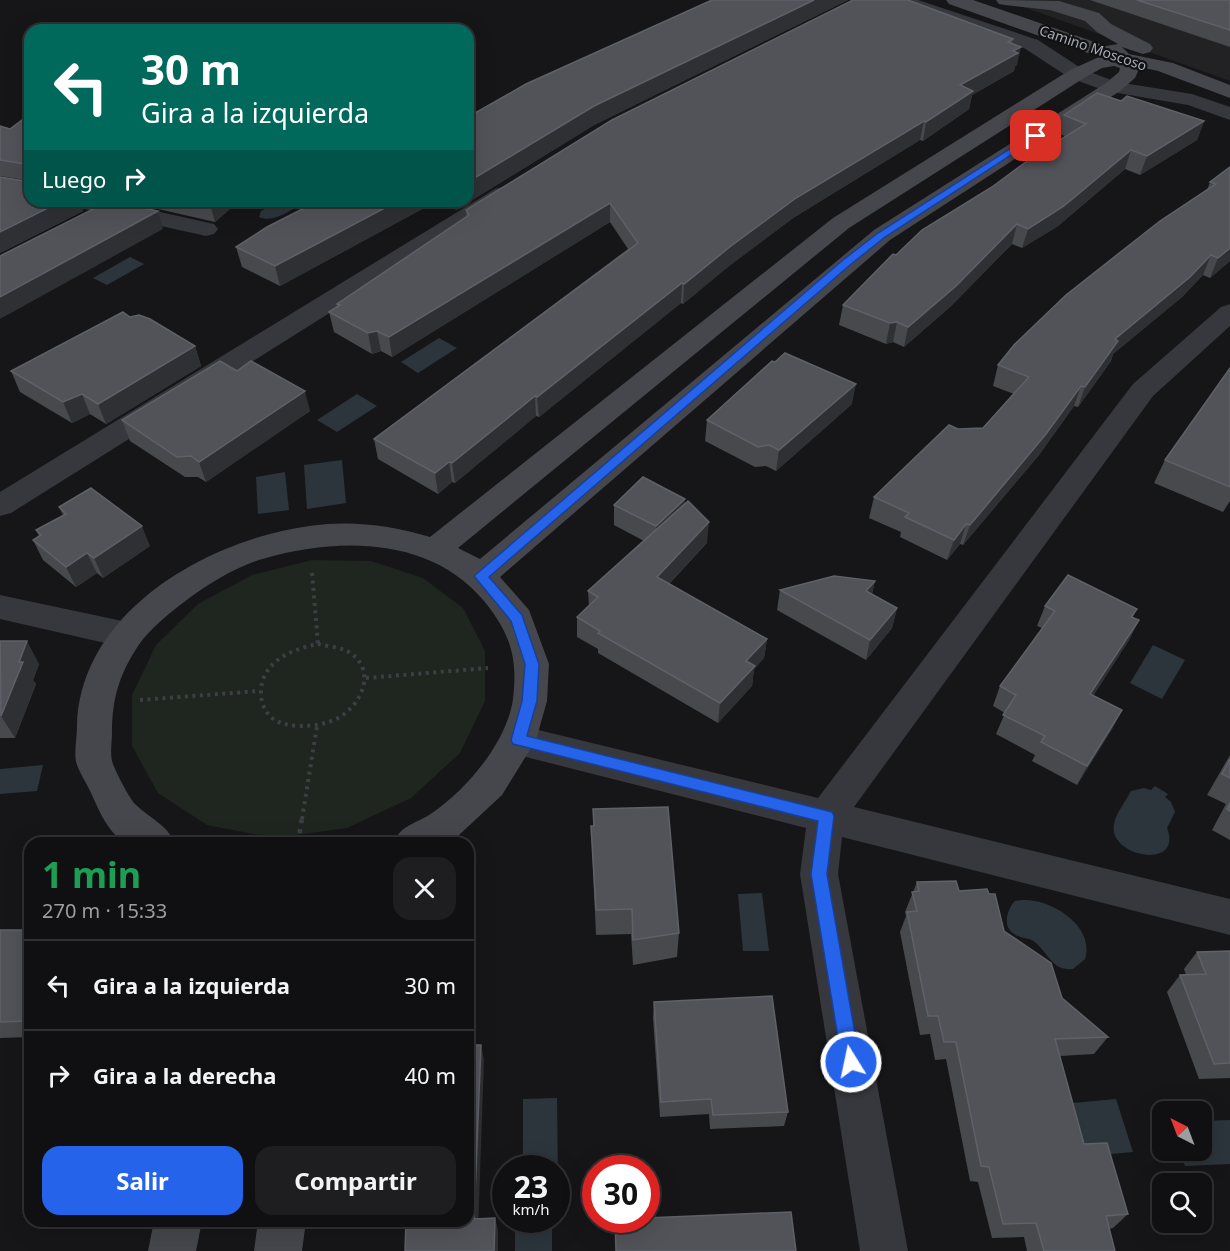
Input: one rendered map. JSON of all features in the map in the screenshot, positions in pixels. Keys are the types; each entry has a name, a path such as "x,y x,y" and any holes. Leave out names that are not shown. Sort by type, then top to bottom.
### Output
{"street":[{"path":"900,0 1031,44 1077,74 1113,87 1192,99 1230,114"},
{"name":"Camino Moscoso","path":"955,0 1230,84"},
{"path":"971,0 1028,20 1058,24 1097,44"},
{"name":"Camino Moscoso","path":"987,0 1058,24"},
{"path":"1005,0 1052,5 1092,17 1104,28 1128,42 1230,78"},
{"path":"1058,24 1094,0"},
{"name":"Camino Moscoso","path":"1097,44 1126,60 1230,98"},
{"path":"481,576 882,235 1113,87 1128,74 1130,67 1126,60"},
{"path":"435,550 842,223 1096,63 1126,60 1157,65 1230,92"},
{"path":"0,506 524,181"},
{"path":"80,213 112,208 206,229"},
{"path":"884,1251 819,874 826,816 1143,390 1230,312"},
{"path":"148,837 120,815 94,761 95,703 106,671 127,635 161,602 205,571 256,549 309,537 353,534 396,538 435,550 464,564 481,576 517,619 532,664 530,701 518,740 489,784 446,824 423,837"},
{"path":"0,607 127,635"},
{"path":"518,740 1230,918"},
{"path":"172,1251 177,1227"},
{"path":"278,1251 281,1227"}],"path":[{"path":"309,537 318,644"},
{"path":"318,644 346,650 357,657 364,667 365,690 348,713 333,722 298,728 282,724 269,715 262,704 259,691 263,677 272,665 286,654 301,647 318,644"},
{"path":"366,678 532,664"},
{"path":"95,703 259,691"},
{"path":"299,837 317,726"}],"shaded area":[{"path":"1004,0 1230,0 1230,81"},
{"path":"269,207 296,207 277,217 265,219 259,217 261,211"},
{"path":"130,257 144,264 107,285 93,278"},
{"path":"439,338 457,348 418,373 401,362"},
{"path":"357,394 377,406 337,432 317,420"},
{"path":"342,460 346,503 307,509 304,465"},
{"path":"285,472 289,510 258,514 256,477"},
{"path":"312,560 371,561 423,578 463,608 485,651 485,701 460,753 411,798 347,828 269,837 207,825 158,793 132,746 132,695 156,645 198,604 252,575"},
{"path":"1153,645 1185,660 1162,699 1130,683"},
{"path":"43,765 37,791 0,794 0,769"},
{"path":"1155,786 1168,794 1165,797 1171,802 1175,812 1167,828 1169,842 1165,850 1156,854 1132,851 1122,845 1115,835 1115,820 1131,791 1144,788 1151,790"},
{"path":"762,893 769,951 743,951 738,894"},
{"path":"1015,901 1040,902 1065,914 1076,923 1083,934 1086,946 1085,959 1073,969 1066,969 1056,965 1034,941 1010,931 1007,918"},
{"path":"557,1098 558,1155 523,1155 523,1099"},
{"path":"1116,1099 1133,1152 1079,1157 1062,1104"},
{"path":"1230,1120 1230,1164 1185,1166 1183,1161 1212,1161 1212,1121"},
{"path":"515,1233 552,1233 552,1251 515,1251"}],"building":[{"path":"712,0 814,0 594,106 474,178 474,114 526,84"},
{"path":"853,0 908,0 1013,39 1008,42 1021,47 1013,51 1018,53 960,85 973,91 926,122 924,121 796,198 684,284 682,283 537,397 535,396 452,463 449,462 435,473 374,439 638,243 610,203 389,337 377,331 368,333 329,312 340,305 337,304 469,215 466,210 612,120"},
{"path":"1137,0 1230,0 1230,30"},
{"path":"1097,93 1121,101 1127,96 1204,121 1147,156 1131,150 1064,206 1028,229 1017,224 956,286 908,327 897,322 890,323 843,305 893,254 896,255 922,230 992,187 1035,155 1086,124 1064,115"},
{"path":"24,118 24,164 0,160 0,126 10,129"},
{"path":"1230,167 1230,248 1218,258 1211,255 1190,277 1115,339 1118,341 1085,387 1081,386 1046,434 970,525 966,524 954,540 905,517 909,513 874,497 949,425 958,429 983,428 1029,377 998,365 1014,345 1066,295 1160,221 1216,184 1210,182"},
{"path":"0,177 24,181 24,207 50,207 0,232"},
{"path":"97,207 138,207 158,211 0,297 0,256"},
{"path":"306,207 387,207 275,266 236,247 267,227"},
{"path":"123,312 130,317 139,315 150,319 195,346 98,404 82,394 63,402 11,371"},
{"path":"785,353 856,384 779,450 769,445 758,447 707,420 772,361 775,362"},
{"path":"220,361 237,371 251,361 305,391 199,462 191,456 177,457 122,420"},
{"path":"1230,368 1230,487 1165,460"},
{"path":"643,477 685,499 656,526 614,505"},
{"path":"91,488 142,526 94,558 87,553 66,567 33,540 41,535 36,530 66,514 59,507"},
{"path":"688,501 709,522 657,577 767,639 746,661 755,666 720,703 598,633 600,631 577,617 598,597 588,591"},
{"path":"1068,575 1137,609 1131,617 1139,620 1090,694 1122,710 1087,766 1041,742 1045,736 1003,715 1016,695 1000,686 1055,611 1045,606"},
{"path":"834,576 875,581 866,591 897,608 870,640 780,590"},
{"path":"0,641 27,641 19,662 23,662 1,716"},
{"path":"1230,759 1230,778 1222,774"},
{"path":"668,807 679,933 633,940 632,909 596,910 591,826 594,826 593,809"},
{"path":"956,881 959,891 987,889 989,894 995,894 1004,931 1051,963 1062,998 1108,1037 1055,1039 1084,1144 1107,1143 1128,1214 1106,1216 1115,1251 1044,1251 1036,1223 1003,1224 989,1167 981,1166 956,1042 944,1042 938,1016 928,1016 907,912 917,911 912,892 919,891 917,882"},
{"path":"0,930 24,930 24,1021 0,1022"},
{"path":"1230,951 1230,1063 1214,1064 1180,975 1206,974 1197,952"},
{"path":"772,996 788,1112 713,1115 711,1099 661,1102 654,1002"},
{"path":"474,1045 481,1045 474,1219"},
{"path":"791,1212 796,1251 616,1251 615,1233 660,1233 660,1217"},
{"path":"492,1218 494,1251 405,1251 406,1227 474,1227 474,1219"}],"route":[{"path":"851,1062 819,874 826,816 518,740 530,701 532,664 517,619 481,576 846,262 882,235 1036,136"}]}
